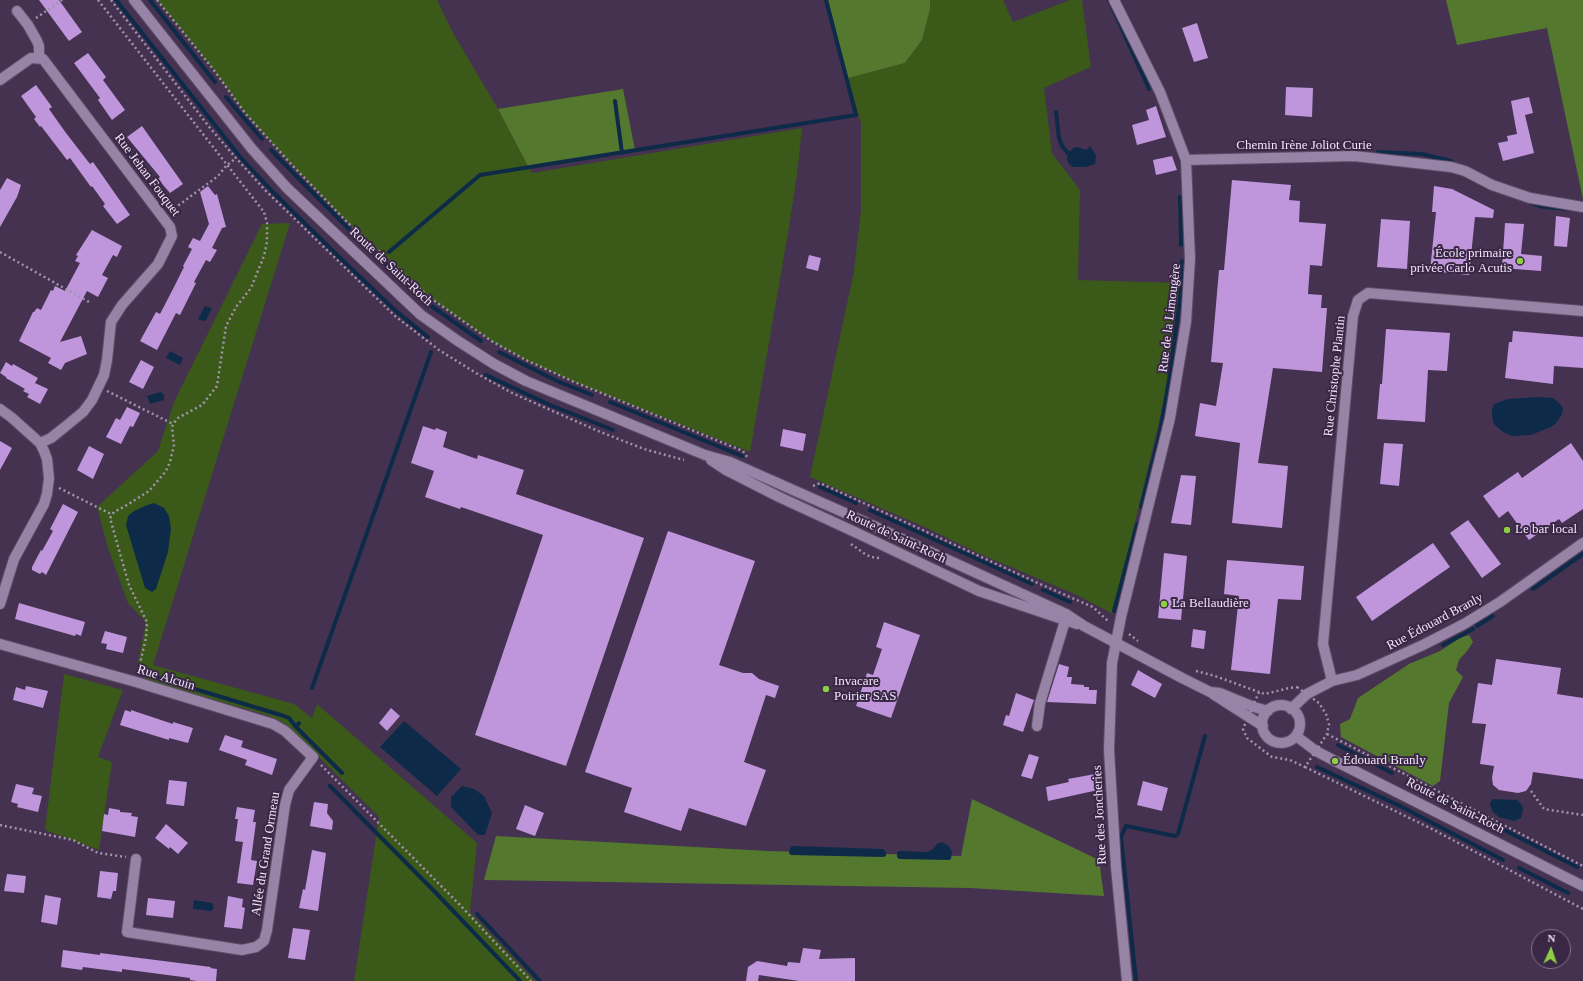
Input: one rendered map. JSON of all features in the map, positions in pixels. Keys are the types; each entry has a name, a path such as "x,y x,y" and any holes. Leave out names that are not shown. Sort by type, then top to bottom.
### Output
{"street":[{"name":"Route de Saint-Roch","path":"134,0 252,149 288,188 421,314 458,341 494,364 526,381 705,455 730,462 1054,608 1115,645 1210,692 1216,698 1263,726"},
{"name":"Rue de la Limougère","path":"1114,0 1160,92 1186,160 1190,259 1186,322 1170,418 1115,645"},
{"path":"0,80 31,58 39,58 39,46 28,25 17,12"},
{"name":"Rue Jehan Fouquet","path":"39,58 46,61 164,219 172,232 171,239 158,264 122,305 111,322 104,375 100,387 92,400 83,412 51,438 40,443"},
{"name":"Chemin Irène Joliot Curie","path":"1186,160 1354,156 1451,166 1465,171 1492,185 1530,198 1583,207"},
{"name":"Rue Christophe Plantin","path":"1332,681 1323,644 1353,323 1358,300 1368,293 1583,311"},
{"path":"0,409 40,443 47,459 49,485 44,504 14,559 0,604"},
{"name":"Route de Saint-Roch","path":"705,455 726,470 777,496 979,591 1065,621 1084,626"},
{"name":"Rue Édouard Branly","path":"1292,709 1307,694 1332,681 1357,675 1423,645 1464,624 1500,602 1583,543"},
{"path":"1037,726 1040,703 1065,621"},
{"name":"Rue Alcuin","path":"0,644 136,682 273,724 285,731 313,757"},
{"name":"Rue des Joncheries","path":"1115,645 1112,663 1109,750 1116,867 1127,981"},
{"name":"Route de Saint-Roch","path":"1210,692 1220,692 1254,707 1268,711"},
{"path":"1279,706 1286,706 1292,709 1299,718 1299,731 1296,736 1285,743 1273,741 1268,737 1263,726 1263,720 1268,711 1279,706"},
{"name":"Route de Saint-Roch","path":"1296,736 1316,751 1335,761 1583,886"},
{"name":"Allée du Grand Ormeau","path":"136,859 127,932 242,950 256,947 264,941 267,930 285,805 289,790 313,757"}],"path":[{"path":"28,25 62,0"},
{"path":"98,0 186,111 226,166 266,217 267,223 267,242 264,256 251,288 236,307 226,326 217,386 202,405 178,418 173,424 174,445 166,471 149,491 111,514"},
{"path":"157,0 245,113 291,164 348,223 429,296 492,342 526,360 572,381 744,451 749,460"},
{"path":"164,219 175,211 175,208 218,176 226,166 236,158"},
{"path":"0,252 89,302"},
{"path":"100,387 173,424"},
{"path":"812,487 820,483 1093,607 1108,621"},
{"path":"49,485 61,488 111,514"},
{"path":"111,514 111,523 129,585 147,622 146,638 136,682"},
{"path":"851,544 865,554"},
{"path":"1129,634 1143,643"},
{"path":"1195,671 1265,694 1297,687 1301,690"},
{"path":"1256,702 1259,692"},
{"path":"1319,703 1326,714 1328,724 1327,734 1322,741"},
{"path":"1247,720 1243,729 1247,738 1272,757 1290,760 1432,829 1583,909"},
{"path":"1327,734 1351,748 1473,808 1583,866"},
{"path":"313,757 460,905 531,981"},
{"path":"1305,767 1312,757"},
{"path":"1531,791 1544,809 1583,816"},
{"path":"0,825 73,840 98,853 136,859"}],"green space":[{"path":"157,0 437,0 453,33 498,109 532,173 802,128 789,227 750,452 572,381 526,360 493,342 429,297 348,223 291,164 245,113 213,69"},
{"path":"828,0 930,0 930,9 922,40 905,63 848,78"},
{"path":"930,0 1003,0 1013,22 1070,0 1082,0 1091,67 1044,88 1052,153 1080,190 1078,280 1184,283 1169,380 1113,614 1077,595 980,554 929,529 810,477 854,271 861,210 861,123 848,78 905,63 922,40 930,9"},
{"path":"1446,0 1583,0 1583,199 1547,28 1457,45"},
{"path":"623,89 635,150 529,168 498,109"},
{"path":"290,223 153,665 294,704 312,718 317,704 477,843 470,912 535,981 354,981 379,817 286,724 267,715 146,680 137,667 146,622 128,603 108,548 97,507 158,451 174,402 262,224"},
{"path":"1469,635 1473,642 1459,660 1456,670 1463,677 1449,703 1440,781 1433,786 1341,737 1340,724 1350,719 1358,698 1409,664 1440,651 1460,638"},
{"path":"64,674 123,690 98,757 112,762 99,850 45,830"},
{"path":"972,799 1099,860 1104,896 970,888 484,880 496,836 768,851 961,856"}],"water":[{"path":"1090,146 1096,155 1095,164 1086,167 1073,167 1069,164 1067,160 1068,153 1073,148 1077,147 1086,150"},
{"path":"205,306 212,308 206,320 203,321 198,319"},
{"path":"170,351 183,358 180,365 166,358"},
{"path":"161,392 164,395 164,400 150,404 147,396"},
{"path":"1539,397 1553,398 1563,408 1562,414 1557,422 1551,427 1531,435 1512,436 1503,432 1494,424 1492,410 1494,404 1508,399"},
{"path":"154,503 164,508 169,516 171,529 168,552 156,589 152,592 145,588 126,525 128,516 134,511"},
{"path":"404,721 461,769 437,796 380,747"},
{"path":"462,786 474,789 484,796 492,813 485,835 478,835 451,807 451,797"},
{"path":"1493,799 1517,800 1522,805 1523,810 1521,818 1514,821 1499,817 1491,808 1490,803"},
{"path":"942,842 949,846 952,852 951,859 949,860 899,859 897,857 897,852 899,851 927,852 932,850 938,843"},
{"path":"792,846 883,849 886,852 886,856 791,855 789,853"},
{"path":"194,900 212,903 214,908 211,911 193,909"}],"building":[{"path":"39,0 59,0 82,32 69,41"},
{"path":"1197,23 1208,58 1194,62 1182,28"},
{"path":"88,53 106,77 103,80 125,110 112,120 98,100 100,98 74,63"},
{"path":"36,85 52,107 49,109 66,133 90,164 93,162 130,215 117,224 103,206 105,204 70,158 67,160 34,119 36,117 21,96"},
{"path":"1286,87 1313,88 1312,117 1285,115"},
{"path":"1529,97 1533,113 1525,115 1534,153 1503,161 1498,143 1508,141 1507,136 1517,134 1511,101"},
{"path":"1156,106 1166,137 1137,145 1132,125 1149,120 1146,110"},
{"path":"142,126 183,184 170,193 158,179 160,177 127,137"},
{"path":"1172,156 1177,170 1156,175 1153,160"},
{"path":"7,178 21,185 17,197 0,227 0,190"},
{"path":"1232,180 1291,185 1289,200 1300,201 1299,222 1326,224 1322,266 1310,265 1308,294 1322,295 1321,308 1327,308 1322,372 1273,368 1258,463 1288,466 1282,528 1232,523 1240,443 1195,436 1200,403 1216,406 1223,363 1211,362 1219,270 1224,270"},
{"path":"208,186 215,195 217,194 226,227 222,228 212,248 217,250 210,262 206,260 194,282 196,283 180,315 176,313 157,350 140,341 156,312 160,314 174,287 192,249 188,247 193,238 200,241 209,224 200,192"},
{"path":"1434,186 1452,189 1494,210 1493,218 1475,217 1469,275 1430,271 1436,212 1432,212"},
{"path":"1556,216 1570,218 1567,247 1554,246"},
{"path":"1381,219 1410,221 1407,269 1377,267"},
{"path":"1505,223 1524,224 1521,254 1542,256 1541,271 1502,268"},
{"path":"92,230 122,246 117,257 113,255 102,275 108,278 98,297 87,291 60,342 81,336 87,354 65,363 61,370 48,363 51,358 19,341 33,312 37,308 41,310 51,290 53,291 55,286 65,291 80,263 75,261 78,256 76,255"},
{"path":"809,255 821,258 818,271 806,268"},
{"path":"1386,329 1450,333 1447,371 1428,370 1425,422 1377,419 1380,384 1382,384"},
{"path":"1513,331 1583,337 1583,368 1554,366 1553,384 1505,378 1509,342 1512,342"},
{"path":"141,360 154,367 143,389 129,382"},
{"path":"6,362 12,366 13,364 38,378 35,383 48,389 40,404 27,397 29,394 23,391 25,389 0,373"},
{"path":"127,407 140,413 133,427 130,426 121,444 106,437 116,418 120,420"},
{"path":"423,426 435,430 436,428 447,432 443,447 477,459 478,455 524,470 516,494 644,538 566,766 475,735 543,535 461,507 460,509 425,497 434,471 411,463"},
{"path":"783,429 806,434 803,451 780,446"},
{"path":"0,441 12,448 0,470"},
{"path":"1384,443 1403,444 1399,486 1380,484"},
{"path":"1571,443 1583,461 1583,509 1562,523 1559,519 1529,540 1508,511 1499,518 1483,496 1518,472 1522,478"},
{"path":"89,446 104,454 93,479 77,470"},
{"path":"1181,475 1196,476 1191,525 1171,523"},
{"path":"63,504 78,512 46,575 42,572 40,574 32,570 32,567 53,531 50,529"},
{"path":"1468,520 1501,564 1482,578 1450,533"},
{"path":"668,531 755,561 719,665 743,673 752,673 759,679 779,686 775,698 766,695 744,762 766,770 746,826 689,808 681,831 624,812 632,788 585,772"},
{"path":"1433,543 1450,567 1372,621 1356,597"},
{"path":"1164,553 1187,556 1181,620 1158,618"},
{"path":"1227,560 1304,566 1301,600 1278,599 1270,674 1231,670 1239,596 1224,594"},
{"path":"19,603 85,622 81,636 76,634 75,636 15,619"},
{"path":"884,622 920,635 891,718 856,706 867,673 873,675 882,649 876,647"},
{"path":"1193,629 1206,631 1204,649 1191,647"},
{"path":"105,631 127,637 123,653 106,649 107,644 101,643"},
{"path":"1496,659 1561,668 1557,694 1583,698 1583,779 1533,772 1531,784 1526,791 1518,793 1499,790 1493,785 1492,778 1494,766 1480,764 1486,724 1472,723 1478,683 1492,685"},
{"path":"1059,664 1069,667 1067,677 1072,677 1071,684 1084,685 1084,687 1089,687 1089,690 1097,690 1096,704 1047,702"},
{"path":"1138,670 1162,684 1155,698 1131,685"},
{"path":"26,686 48,691 43,708 13,700 16,687 25,690"},
{"path":"1016,693 1034,700 1023,732 1003,725 1006,715 1009,716"},
{"path":"391,708 400,716 387,731 379,723"},
{"path":"125,710 131,712 131,710 173,724 173,722 193,728 188,743 169,738 169,740 120,725"},
{"path":"225,735 243,741 241,747 277,759 272,775 245,765 247,760 219,750"},
{"path":"1029,754 1039,757 1032,779 1021,776"},
{"path":"1095,774 1098,790 1048,801 1046,787 1069,782 1068,779"},
{"path":"169,780 187,782 184,806 166,804"},
{"path":"1143,781 1168,788 1162,811 1137,805"},
{"path":"16,784 34,788 32,794 42,796 38,812 17,807 18,804 11,802"},
{"path":"314,802 328,804 327,813 333,821 332,830 310,826"},
{"path":"525,805 544,813 535,836 516,829"},
{"path":"237,807 255,810 253,822 256,822 251,860 257,861 253,885 237,883 243,842 235,841 238,819 235,819"},
{"path":"109,808 120,810 120,812 132,813 131,816 138,817 135,837 102,831 104,814 108,815"},
{"path":"166,824 188,843 178,854 155,838"},
{"path":"312,850 326,853 318,911 299,908 303,889 305,890"},
{"path":"100,871 118,873 116,891 113,891 111,899 97,897"},
{"path":"7,874 26,876 24,893 4,891"},
{"path":"45,895 61,898 57,925 41,922"},
{"path":"228,896 243,899 242,907 245,908 242,929 224,927"},
{"path":"148,898 175,901 173,918 146,915"},
{"path":"293,928 310,930 305,960 288,958"},
{"path":"803,948 821,950 819,959 855,958 855,981 799,981 759,975 758,981 746,981 748,967 757,961 787,966 788,962 800,963"},
{"path":"63,950 100,955 100,953 211,967 210,968 217,969 216,981 197,981 190,980 190,978 122,969 122,972 83,967 82,970 61,967"}],"waterway":[{"path":"116,0 241,158 338,256 397,312 428,337"},
{"path":"150,0 215,82"},
{"path":"389,252 480,175 856,115 826,0"},
{"path":"1109,0 1149,89"},
{"path":"226,97 262,139"},
{"path":"615,101 622,153"},
{"path":"1056,112 1059,138 1062,146 1068,153"},
{"path":"271,150 370,250"},
{"path":"1378,152 1422,154 1451,161"},
{"path":"1180,197 1181,245"},
{"path":"1531,203 1544,207 1569,209"},
{"path":"378,257 430,305 481,341"},
{"path":"1141,507 1160,432 1169,380 1180,299 1182,261"},
{"path":"312,688 431,352"},
{"path":"499,352 557,381 592,395"},
{"path":"486,375 550,405 613,430"},
{"path":"610,402 742,456"},
{"path":"820,487 856,503"},
{"path":"870,510 1032,584"},
{"path":"1114,611 1137,524"},
{"path":"1533,589 1583,554"},
{"path":"1043,590 1070,602"},
{"path":"1477,626 1493,616"},
{"path":"1443,645 1473,629"},
{"path":"152,676 284,716 289,718 296,727"},
{"path":"299,723 296,727 342,773"},
{"path":"1136,981 1121,837 1126,826 1175,836 1178,834 1205,736"},
{"path":"1338,745 1392,773"},
{"path":"1317,767 1400,806 1503,860"},
{"path":"1408,781 1577,867"},
{"path":"330,786 437,894 520,981"},
{"path":"1519,868 1568,893"},
{"path":"477,914 540,981"}],"place":[{"name":"École primaire privée Carlo Acutis","path":"1520,261"},
{"name":"Le bar local","path":"1507,530"},
{"name":"La Bellaudière","path":"1164,604"},
{"name":"Invacare Poirier SAS","path":"826,689"},
{"name":"Édouard Branly","path":"1335,761"}]}
